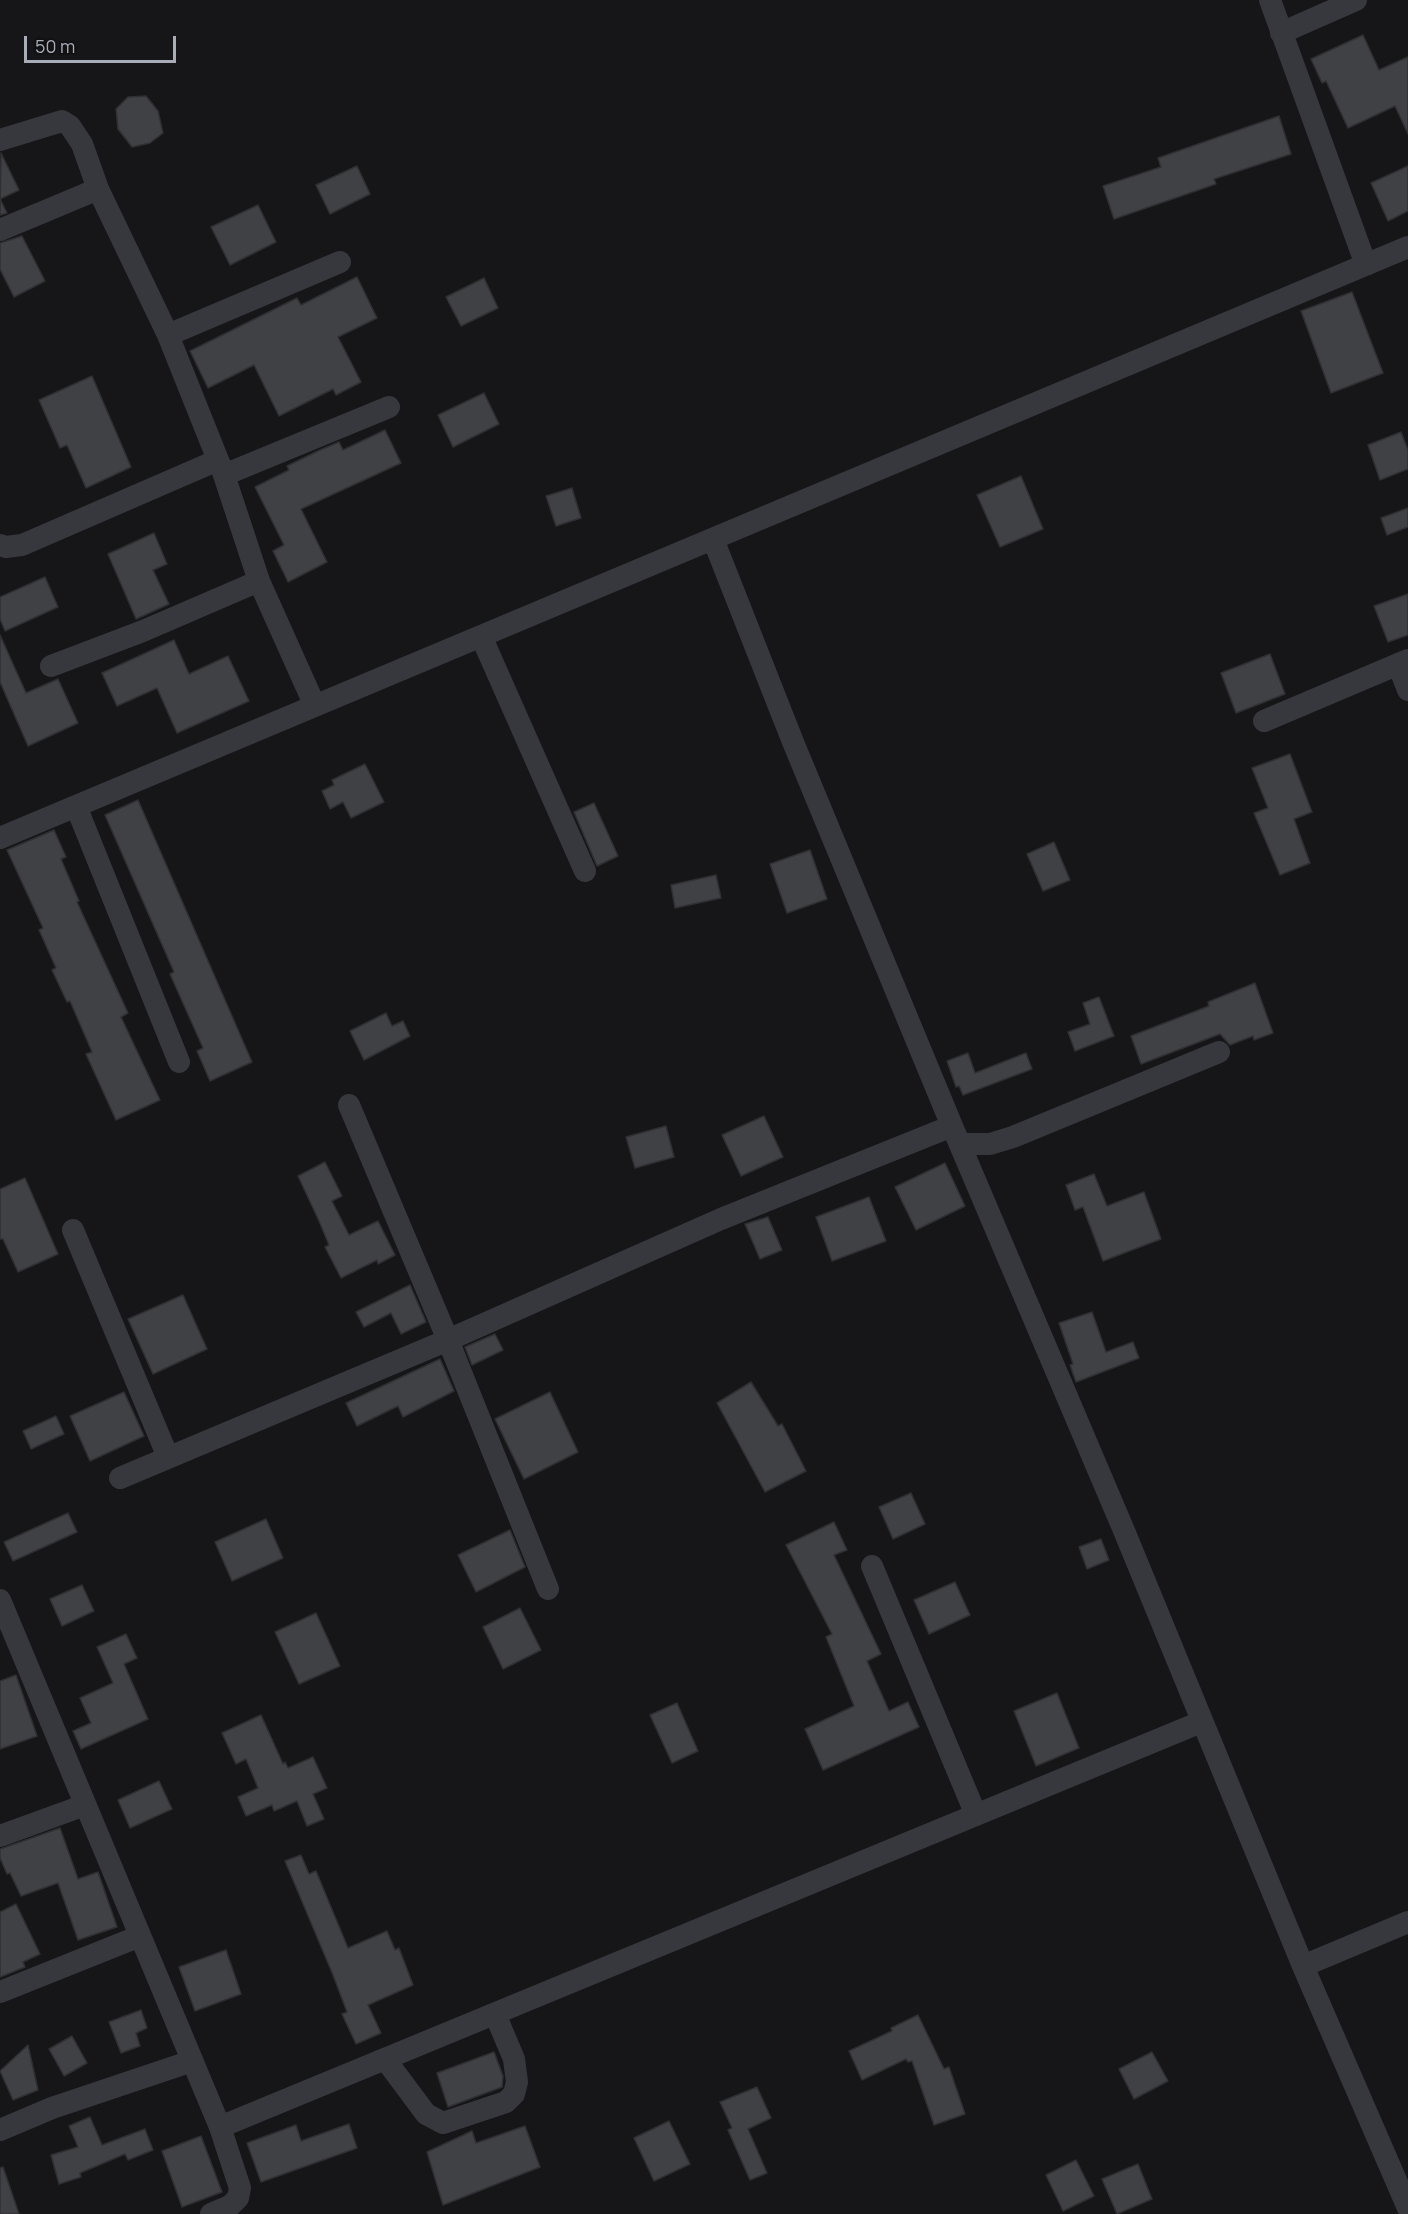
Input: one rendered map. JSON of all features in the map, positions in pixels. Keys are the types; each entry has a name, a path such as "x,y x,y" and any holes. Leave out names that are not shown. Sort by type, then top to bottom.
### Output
{"street":[{"path":"1270,0 1366,265"},
{"path":"1281,33 1356,0"},
{"path":"0,140 62,121 70,126 82,144 98,189 168,335 221,468 259,581 315,706"},
{"path":"0,230 98,189"},
{"path":"0,838 1408,247"},
{"path":"168,335 340,262"},
{"path":"0,545 22,545 221,468 389,407"},
{"path":"713,539 793,742 956,1135 1120,1522 1303,1966 1408,2208"},
{"path":"51,666 143,631 259,581"},
{"path":"481,636 585,871"},
{"path":"1264,721 1403,662 1408,690"},
{"path":"76,806 179,1062"},
{"path":"120,1478 448,1340 721,1219 956,1135 990,1144 1013,1137 1219,1052"},
{"path":"349,1105 448,1340 548,1589"},
{"path":"73,1230 168,1457"},
{"path":"872,1566 976,1815"},
{"path":"0,1600 220,2127 240,2188 238,2198 230,2206 211,2214"},
{"path":"220,2127 1201,1722"},
{"path":"0,1836 85,1805"},
{"path":"1303,1966 1408,1922"},
{"path":"0,1992 140,1936"},
{"path":"385,2059 426,2114 443,2123 506,2102 514,2094 517,2082 514,2059 495,2014"},
{"path":"0,2130 52,2108 192,2061"}],"building":[{"path":"1363,35 1379,70 1408,57 1408,134 1395,106 1348,128 1326,81 1322,83 1311,59"},
{"path":"146,96 158,111 163,133 150,143 132,147 118,129 116,109 128,97"},
{"path":"1279,116 1291,154 1214,179 1216,184 1114,219 1103,186 1161,167 1158,158"},
{"path":"1,153 19,190 0,199"},
{"path":"357,166 370,194 330,214 316,185"},
{"path":"1408,166 1408,211 1388,221 1371,183"},
{"path":"0,200 7,213 0,215"},
{"path":"258,205 276,242 230,265 211,227"},
{"path":"22,236 45,281 14,297 0,269 0,243"},
{"path":"357,277 377,318 338,337 361,382 336,395 333,389 279,416 254,365 208,388 190,351 297,298 301,305"},
{"path":"484,278 498,308 461,326 446,297"},
{"path":"1352,292 1383,373 1331,393 1301,311"},
{"path":"92,376 131,467 86,488 67,445 60,448 39,400"},
{"path":"484,393 499,424 453,447 438,415"},
{"path":"385,430 401,463 301,509 327,562 288,582 273,551 284,545 255,487 289,470 287,466 318,451 339,442 343,450"},
{"path":"1401,432 1408,450 1408,469 1380,480 1368,445"},
{"path":"1021,476 1043,529 1000,547 977,495"},
{"path":"572,488 581,518 556,526 546,496"},
{"path":"1408,508 1408,527 1387,535 1381,518"},
{"path":"154,533 167,564 153,570 169,604 136,619 108,554"},
{"path":"45,577 58,607 5,631 0,619 0,597"},
{"path":"1408,594 1408,635 1388,642 1374,606"},
{"path":"0,635 26,693 58,679 78,723 28,746 0,682"},
{"path":"174,640 189,674 228,656 249,701 177,733 157,688 117,706 102,673"},
{"path":"1270,654 1285,694 1236,713 1221,673"},
{"path":"1290,754 1312,812 1294,819 1310,863 1280,875 1254,813 1268,808 1252,768"},
{"path":"365,764 384,802 351,818 343,802 330,809 322,791 334,785 332,780"},
{"path":"138,800 252,1062 210,1081 197,1051 203,1048 170,974 174,972 105,815"},
{"path":"594,803 618,856 597,866 574,812"},
{"path":"54,830 66,857 61,859 79,901 77,902 128,1013 121,1017 160,1100 116,1120 86,1054 92,1052 70,1001 67,1002 52,970 56,968 39,930 43,928 7,850"},
{"path":"1054,842 1070,880 1043,891 1027,854"},
{"path":"810,850 827,899 787,913 770,864"},
{"path":"716,875 721,898 675,908 671,885"},
{"path":"1255,983 1273,1033 1254,1040 1253,1036 1230,1045 1220,1034 1141,1064 1131,1036 1209,1006 1208,1002"},
{"path":"1099,997 1114,1036 1075,1051 1068,1032 1090,1024 1083,1003"},
{"path":"386,1013 392,1026 403,1021 410,1036 364,1060 350,1031"},
{"path":"968,1053 975,1073 1026,1053 1032,1069 963,1095 959,1086 956,1087 947,1061"},
{"path":"764,1116 783,1157 741,1176 722,1135"},
{"path":"666,1126 674,1157 635,1168 626,1137"},
{"path":"325,1162 342,1196 332,1201 349,1235 378,1221 395,1255 378,1264 377,1260 341,1278 325,1247 329,1245 298,1176"},
{"path":"945,1163 965,1206 916,1230 895,1187"},
{"path":"1094,1174 1107,1206 1144,1192 1161,1239 1103,1261 1083,1207 1075,1210 1066,1185"},
{"path":"25,1178 58,1254 18,1272 3,1239 0,1239 0,1189"},
{"path":"869,1197 886,1241 832,1261 816,1217"},
{"path":"768,1217 782,1250 760,1259 745,1224"},
{"path":"410,1285 426,1322 401,1334 391,1313 364,1327 356,1312"},
{"path":"183,1295 207,1349 153,1374 128,1319"},
{"path":"1092,1312 1106,1352 1133,1342 1139,1358 1076,1382 1070,1365 1073,1364 1059,1323"},
{"path":"495,1334 503,1350 472,1365 465,1347"},
{"path":"440,1359 454,1391 403,1417 398,1406 357,1426 346,1403"},
{"path":"751,1382 778,1426 782,1424 806,1471 765,1492 717,1403"},
{"path":"124,1392 144,1436 90,1461 70,1416"},
{"path":"550,1392 578,1452 524,1479 495,1419"},
{"path":"56,1416 64,1434 31,1449 23,1431"},
{"path":"911,1493 925,1524 893,1539 879,1507"},
{"path":"68,1513 77,1532 13,1561 4,1542"},
{"path":"266,1519 283,1558 232,1581 215,1542"},
{"path":"834,1522 847,1550 834,1555 881,1654 867,1661 889,1711 908,1702 919,1727 823,1770 805,1729 854,1706 826,1637 832,1634 786,1545"},
{"path":"510,1530 525,1567 476,1592 458,1555"},
{"path":"1101,1539 1109,1560 1087,1569 1079,1547"},
{"path":"955,1582 970,1615 929,1634 914,1600"},
{"path":"82,1585 94,1611 62,1626 50,1599"},
{"path":"520,1608 541,1650 503,1669 483,1627"},
{"path":"316,1613 340,1666 299,1684 275,1632"},
{"path":"126,1634 137,1658 124,1664 148,1719 81,1749 73,1731 91,1723 80,1698 113,1683 97,1647"},
{"path":"16,1675 37,1736 0,1749 0,1681"},
{"path":"1057,1693 1079,1748 1036,1766 1014,1711"},
{"path":"677,1703 698,1751 672,1763 650,1715"},
{"path":"261,1715 283,1764 285,1762 288,1768 313,1757 327,1788 313,1794 324,1819 307,1826 297,1801 274,1811 272,1805 246,1816 238,1797 258,1788 246,1759 236,1764 222,1733"},
{"path":"159,1781 172,1809 130,1828 118,1800"},
{"path":"60,1828 78,1879 98,1872 117,1927 78,1940 58,1883 21,1896 10,1873 7,1874 0,1858 0,1849"},
{"path":"301,1855 309,1874 316,1871 348,1948 387,1931 395,1950 399,1948 413,1985 368,2005 381,2033 356,2044 342,2014 347,2012 333,1975 285,1861"},
{"path":"16,1904 40,1954 23,1962 25,1967 0,1977 0,1912"},
{"path":"226,1950 241,1994 195,2011 179,1967"},
{"path":"141,2010 147,2028 136,2033 140,2046 121,2053 109,2022"},
{"path":"918,2015 944,2069 949,2067 965,2114 934,2125 912,2061 908,2062 906,2059 862,2080 849,2051 892,2031 891,2028"},
{"path":"72,2036 87,2063 64,2076 49,2049"},
{"path":"28,2045 38,2090 13,2100 0,2071"},
{"path":"494,2052 503,2076 502,2087 448,2107 437,2073"},
{"path":"1152,2052 1168,2081 1134,2099 1119,2069"},
{"path":"757,2087 771,2118 748,2129 767,2173 750,2180 728,2130 732,2128 720,2102"},
{"path":"90,2117 102,2145 145,2129 153,2150 128,2160 125,2154 80,2173 81,2177 59,2184 51,2155 78,2147 69,2126"},
{"path":"669,2121 690,2164 654,2181 634,2138"},
{"path":"349,2124 357,2148 261,2182 247,2143 296,2125 301,2141"},
{"path":"525,2126 540,2167 443,2205 427,2152 472,2131 476,2143"},
{"path":"201,2136 222,2192 182,2207 162,2151"},
{"path":"1076,2160 1094,2196 1063,2211 1046,2175"},
{"path":"1138,2164 1152,2199 1117,2214 1102,2179"},
{"path":"3,2167 19,2214 0,2214 0,2168"}]}
